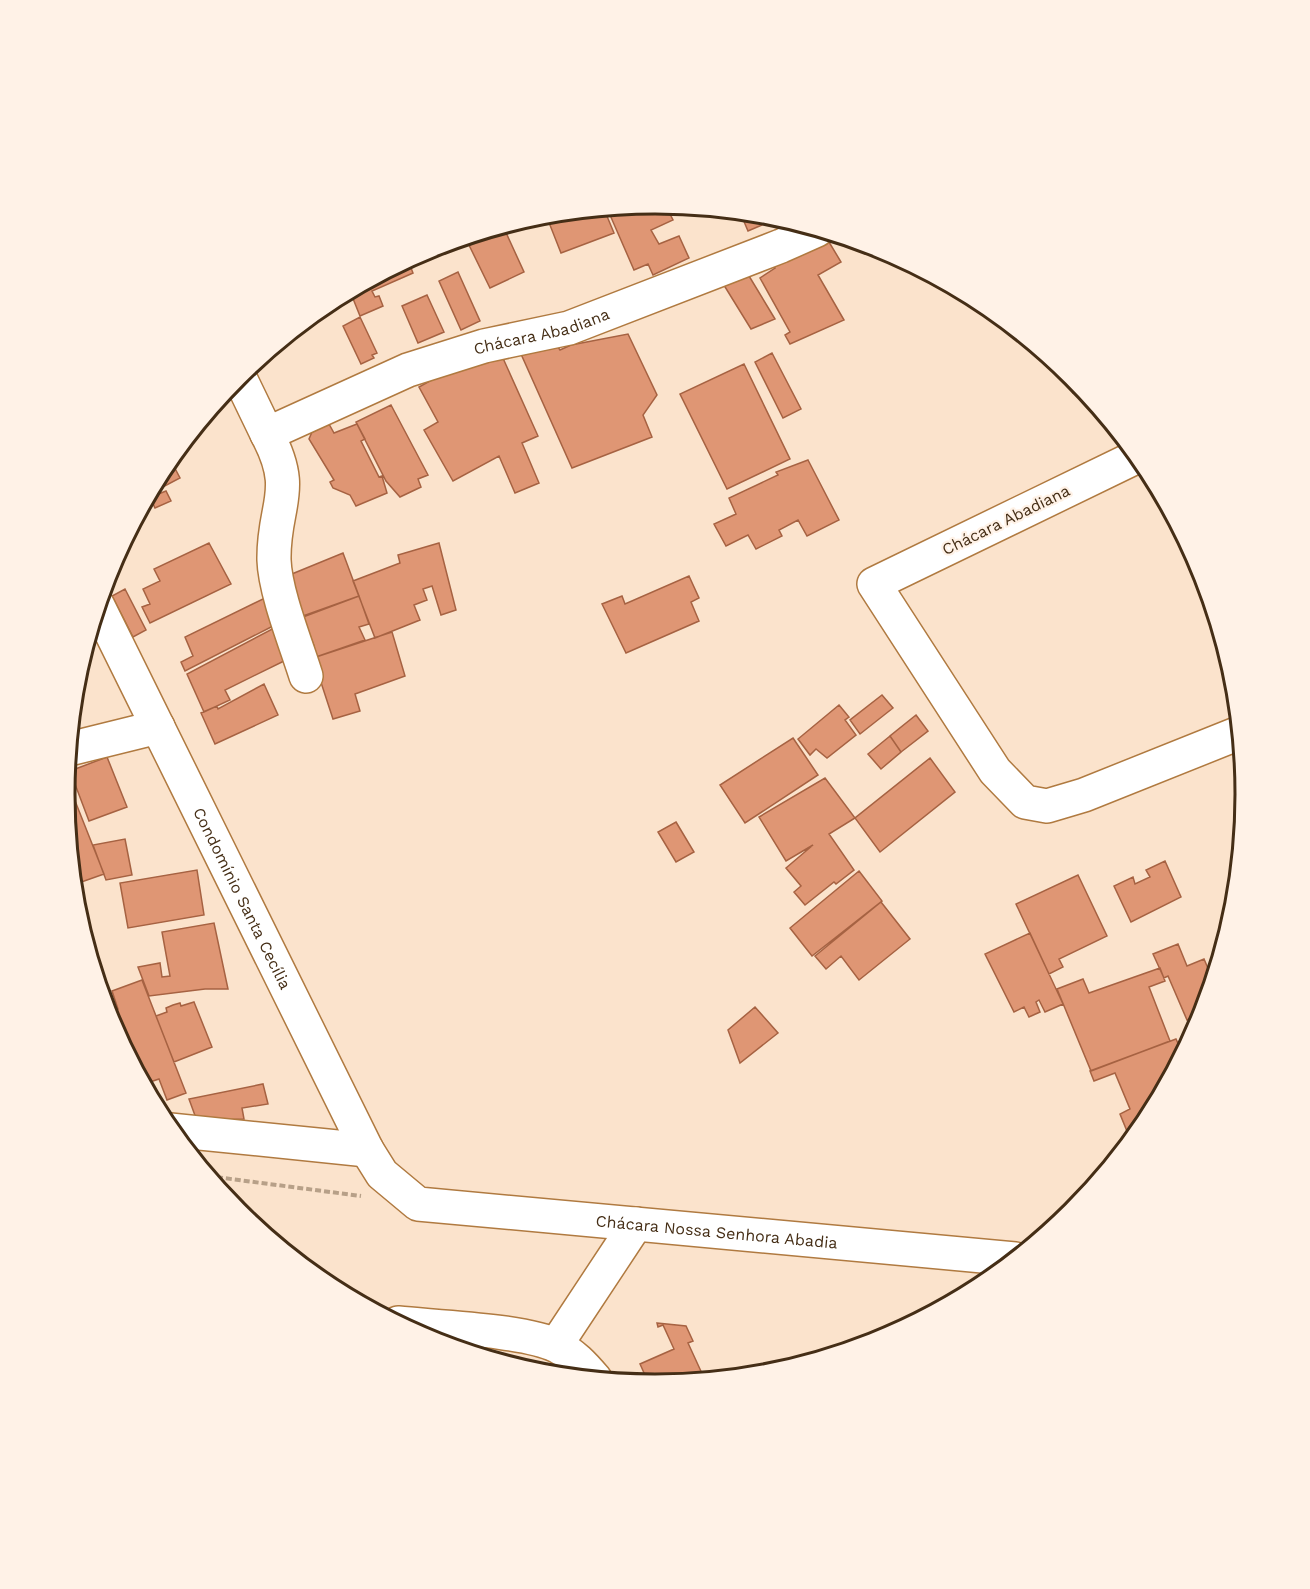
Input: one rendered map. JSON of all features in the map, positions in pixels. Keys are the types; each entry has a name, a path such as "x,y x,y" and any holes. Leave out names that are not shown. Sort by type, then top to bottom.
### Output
{"street":[{"name":"Chácara Abadiana","path":"267,434 408,370 484,346 569,328 807,235"},
{"path":"244,386 279,457 284,478 274,561 306,676"},
{"name":"Chácara Abadiana","path":"1129,460 874,584 995,771 1025,802 1047,806 1084,795 1232,736"},
{"path":"77,747 158,727 103,617"},
{"name":"Condomínio Santa Cecília","path":"158,727 367,1150 382,1174 418,1204"},
{"path":"183,1131 367,1150"},
{"name":"Chácara Nossa Senhora Abadia","path":"418,1204 1004,1258"},
{"path":"556,1345 636,1224"},
{"path":"423,1326 529,1337 556,1345 578,1360 588,1371"}],"path":[{"path":"220,1178 372,1198"}],"building":[{"path":"670,215 673,220 651,230 659,244 679,236 689,258 653,275 648,264 634,270 611,217"},
{"path":"607,217 614,233 561,253 550,225"},
{"path":"744,221 762,225 748,231"},
{"path":"507,234 524,272 490,288 469,245"},
{"path":"822,239 829,241 841,262 818,275 844,320 790,344 785,335 790,332 760,278 775,268 773,265"},
{"path":"411,268 413,273 372,291 375,297 379,296 383,306 360,316 353,299"},
{"path":"746,271 775,319 751,329 722,282"},
{"path":"458,272 480,321 461,330 439,281"},
{"path":"427,295 444,332 418,343 402,306"},
{"path":"360,317 377,353 372,355 374,358 361,364 343,326"},
{"path":"628,334 657,395 643,415 652,437 572,468 521,354 558,347 560,350 571,345"},
{"path":"772,353 801,409 783,418 755,362"},
{"path":"502,356 538,436 522,443 539,483 515,493 499,456 453,481 424,430 438,422 419,387 453,368"},
{"path":"744,364 790,459 727,489 680,394"},
{"path":"391,405 428,475 418,479 421,487 400,497 386,481 356,422"},
{"path":"329,424 334,433 357,424 365,439 361,441 379,477 382,476 387,493 356,506 350,495 333,488 330,482 334,480 309,439 312,432"},
{"path":"808,460 839,520 807,536 798,520 779,530 782,536 756,549 748,535 726,546 714,524 736,514 729,498 778,475 776,472"},
{"path":"175,469 180,478 164,486"},
{"path":"166,491 171,501 155,508 153,504 160,494"},
{"path":"209,543 231,584 150,623 142,607 150,604 143,589 160,581 154,569"},
{"path":"439,543 456,610 441,615 432,586 423,589 427,600 414,605 420,620 375,638 353,581 400,563 398,555"},
{"path":"343,553 359,596 303,616 287,576"},
{"path":"689,576 699,598 691,602 699,621 626,653 602,604 622,596 625,604"},
{"path":"125,589 146,630 133,637 112,596"},
{"path":"359,596 369,624 359,627 365,640 313,658 310,647 314,646 303,617"},
{"path":"267,597 275,625 185,671 181,662 193,656 185,637"},
{"path":"276,627 286,660 225,690 230,700 204,712 187,674"},
{"path":"392,632 405,676 355,694 360,711 333,719 313,658"},
{"path":"264,684 278,715 215,744 201,713 217,706 218,709"},
{"path":"882,695 893,708 860,734 850,720"},
{"path":"839,705 849,717 845,720 856,735 827,758 816,749 810,755 798,739"},
{"path":"916,715 928,731 901,752 890,736"},
{"path":"890,736 901,752 881,769 868,754"},
{"path":"793,738 818,775 745,823 720,785"},
{"path":"107,757 127,807 89,821 75,785 76,769"},
{"path":"930,758 955,792 880,852 855,818"},
{"path":"825,778 855,818 829,834 854,870 836,884 834,882 805,905 794,892 801,886 786,868 813,845 786,861 759,817"},
{"path":"75,801 104,874 82,882"},
{"path":"676,822 694,852 676,862 658,832"},
{"path":"125,839 132,875 106,880 93,845"},
{"path":"1165,861 1181,897 1131,922 1114,886 1133,877 1135,884 1150,877 1146,870"},
{"path":"197,870 204,915 128,928 120,883"},
{"path":"859,871 882,901 812,956 790,928"},
{"path":"1078,875 1107,936 1059,959 1063,967 1049,974 1016,904"},
{"path":"881,902 910,939 859,980 841,956 826,969 815,956"},
{"path":"214,923 228,989 205,989 149,996 138,967 160,963 162,977 170,976 162,932"},
{"path":"1030,933 1063,1004 1045,1012 1039,1000 1036,1002 1040,1012 1029,1017 1024,1007 1014,1012 985,954"},
{"path":"1178,944 1187,966 1204,959 1208,968 1190,1019 1187,1020 1168,976 1164,978 1153,954"},
{"path":"1160,968 1165,981 1149,987 1170,1041 1091,1071 1057,989 1083,979 1089,993"},
{"path":"142,980 186,1093 167,1100 159,1079 152,1081 119,1016 112,991"},
{"path":"194,1002 212,1047 174,1062 156,1016 167,1012 166,1008 173,1005 180,1003 181,1006"},
{"path":"755,1007 778,1033 740,1063 728,1030"},
{"path":"1176,1039 1178,1044 1157,1084 1127,1131 1120,1114 1130,1109 1115,1073 1094,1081 1090,1071"},
{"path":"263,1084 268,1104 242,1108 244,1119 197,1121 189,1099"},
{"path":"657,1323 686,1326 693,1341 688,1343 701,1372 644,1374 640,1364 674,1349 663,1325 658,1327"}]}
